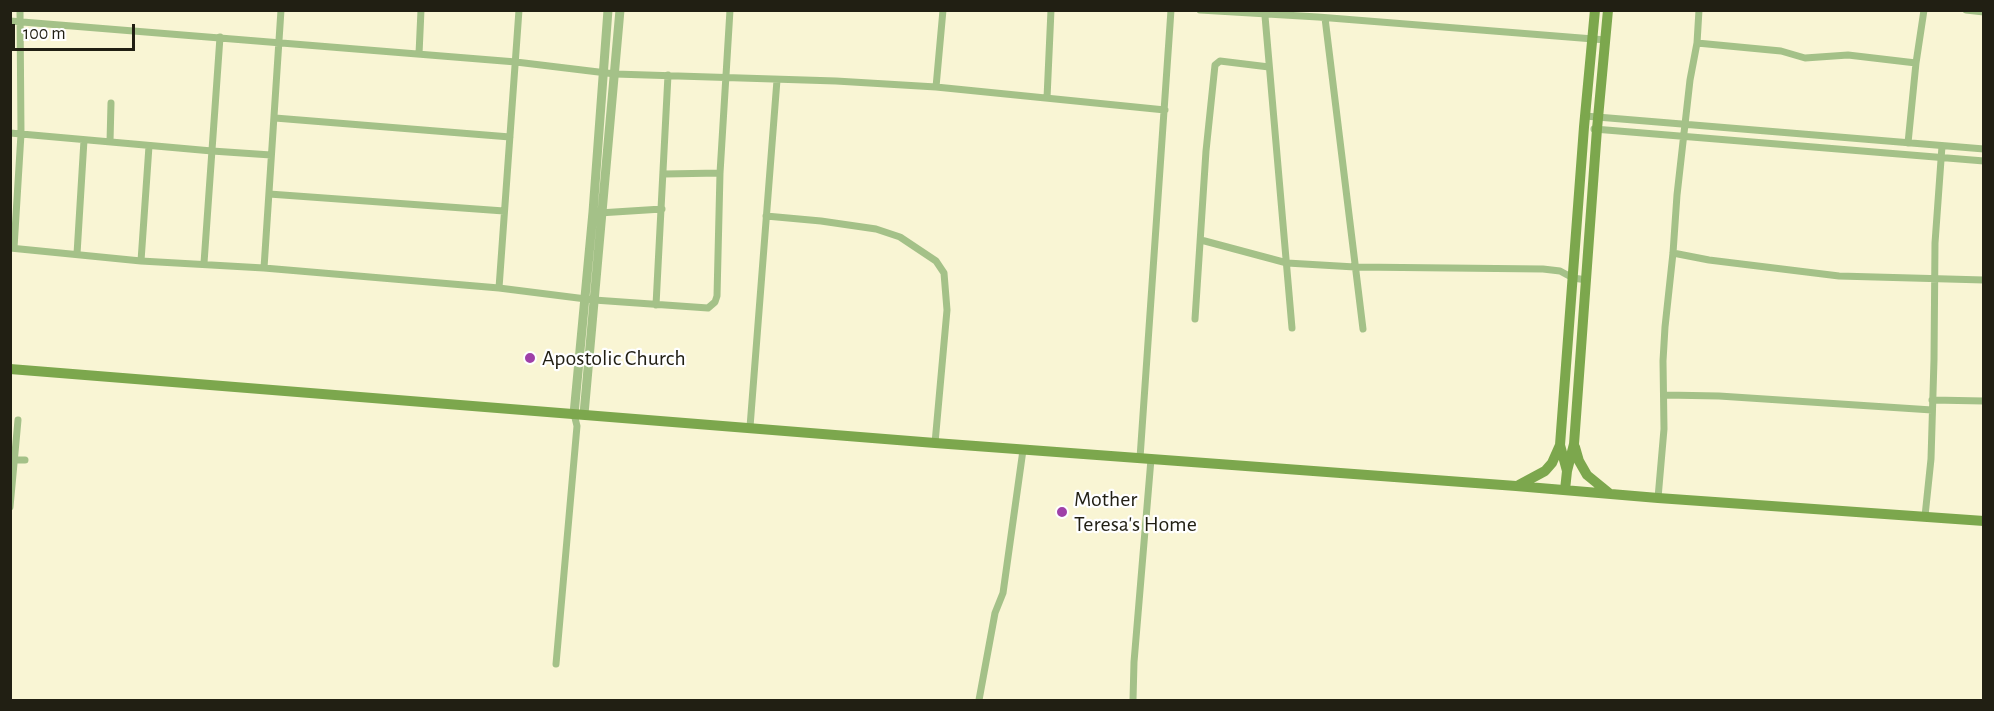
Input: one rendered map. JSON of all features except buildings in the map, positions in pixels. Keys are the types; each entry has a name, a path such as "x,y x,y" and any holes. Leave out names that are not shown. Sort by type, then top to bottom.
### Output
{"main road":[{"path":"1567,471 1560,445 1584,121 1595,10"},
{"path":"1565,490 1574,444 1608,10"},
{"path":"10,369 1023,450 1983,521"},
{"path":"1563,409 1577,410"},
{"path":"1574,444 1582,468 1609,493"},
{"path":"1516,486 1545,471 1560,445"}],"street":[{"path":"20,10 21,134 12,248 141,261 204,263 499,288 705,309 715,302 730,10"},
{"path":"264,268 280,10"},
{"path":"420,54 421,10"},
{"path":"499,288 519,10"},
{"path":"590,299 593,212 608,10"},
{"path":"556,664 590,299 603,213 620,10"},
{"path":"934,10 943,11 936,87"},
{"path":"1047,98 1051,10"},
{"path":"1133,700 1171,10"},
{"path":"1200,10 1265,16 1321,15 1606,40"},
{"path":"1658,498 1662,466 1665,394 1663,361 1665,327 1677,195 1690,81 1697,43 1699,10"},
{"path":"1908,143 1924,10"},
{"path":"1966,10 1983,12"},
{"path":"1321,15 1364,329"},
{"path":"1265,16 1292,328"},
{"path":"10,21 516,62 602,73 936,87 1165,110"},
{"path":"204,263 220,37"},
{"path":"1697,43 1781,51 1805,58 1848,56 1916,63"},
{"path":"1195,318 1206,151 1215,65 1220,61 1269,67"},
{"path":"656,305 668,75"},
{"path":"750,427 777,80"},
{"path":"110,142 111,103"},
{"path":"1584,121 1598,117 1983,149"},
{"path":"275,118 510,137"},
{"path":"1584,121 1597,129 1983,161"},
{"path":"10,133 272,155"},
{"path":"77,254 84,140"},
{"path":"141,261 148,146"},
{"path":"1925,516 1931,459 1937,203 1942,146"},
{"path":"664,174 720,173"},
{"path":"269,194 504,211"},
{"path":"593,212 662,209"},
{"path":"766,216 876,229 900,237 936,261 944,273 947,310 935,443"},
{"path":"1201,240 1287,263 1355,267 1543,268 1587,280"},
{"path":"1673,253 1708,260 1839,276 1983,280"},
{"path":"1665,394 1932,410"},
{"path":"1932,400 1983,401"},
{"path":"10,507 18,420"},
{"path":"979,700 995,613 1003,593 1023,450"},
{"path":"13,460 25,460"}],"place":[{"name":"Apostolic Church","path":"530,358"},
{"name":"Mother Teresa's Home","path":"1062,512"}]}
